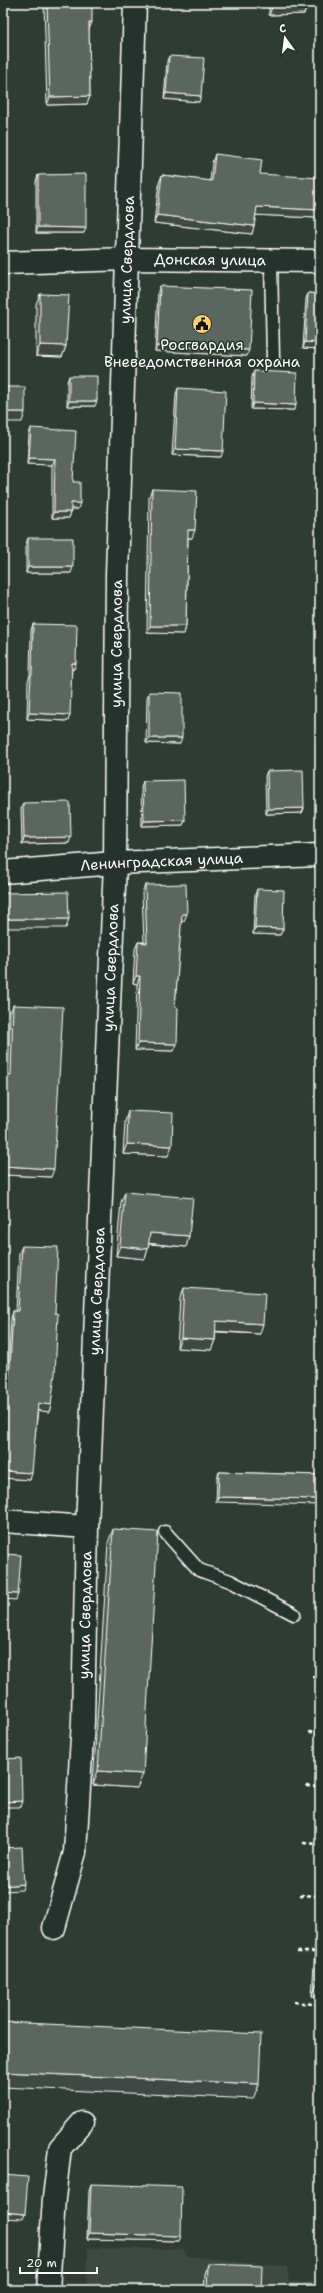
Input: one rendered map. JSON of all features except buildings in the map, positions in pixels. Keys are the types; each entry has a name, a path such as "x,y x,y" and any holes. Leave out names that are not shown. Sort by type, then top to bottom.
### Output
{"street":[{"name":"улица Свердлова","path":"54,1928 75,1852 83,1721 87,1528 115,863 117,575 135,3"},
{"name":"Донская улица","path":"3,263 128,259 320,261"},
{"name":"Ленинградская улица","path":"3,872 115,863 320,855"},
{"path":"3,1521 87,1528"},
{"path":"48,2290 54,2198 60,2148 82,2123"}],"lane":[{"path":"272,260 273,359"},
{"path":"165,1532 199,1570 230,1581 294,1614"}],"path":[{"path":"312,1677 320,1677"},
{"path":"309,1732 320,1733"},
{"path":"306,1786 320,1787"},
{"path":"303,1843 320,1844"},
{"path":"300,1895 318,1896"},
{"path":"297,1952 315,1952"},
{"path":"294,2002 320,2005"}],"shaded area":[{"path":"88,2248 183,2249 187,2256 287,2267 289,2282 320,2282 320,2290 86,2290"}],"place":[{"name":"Росгвардия Вневедомственная охрана","path":"202,324"}]}
